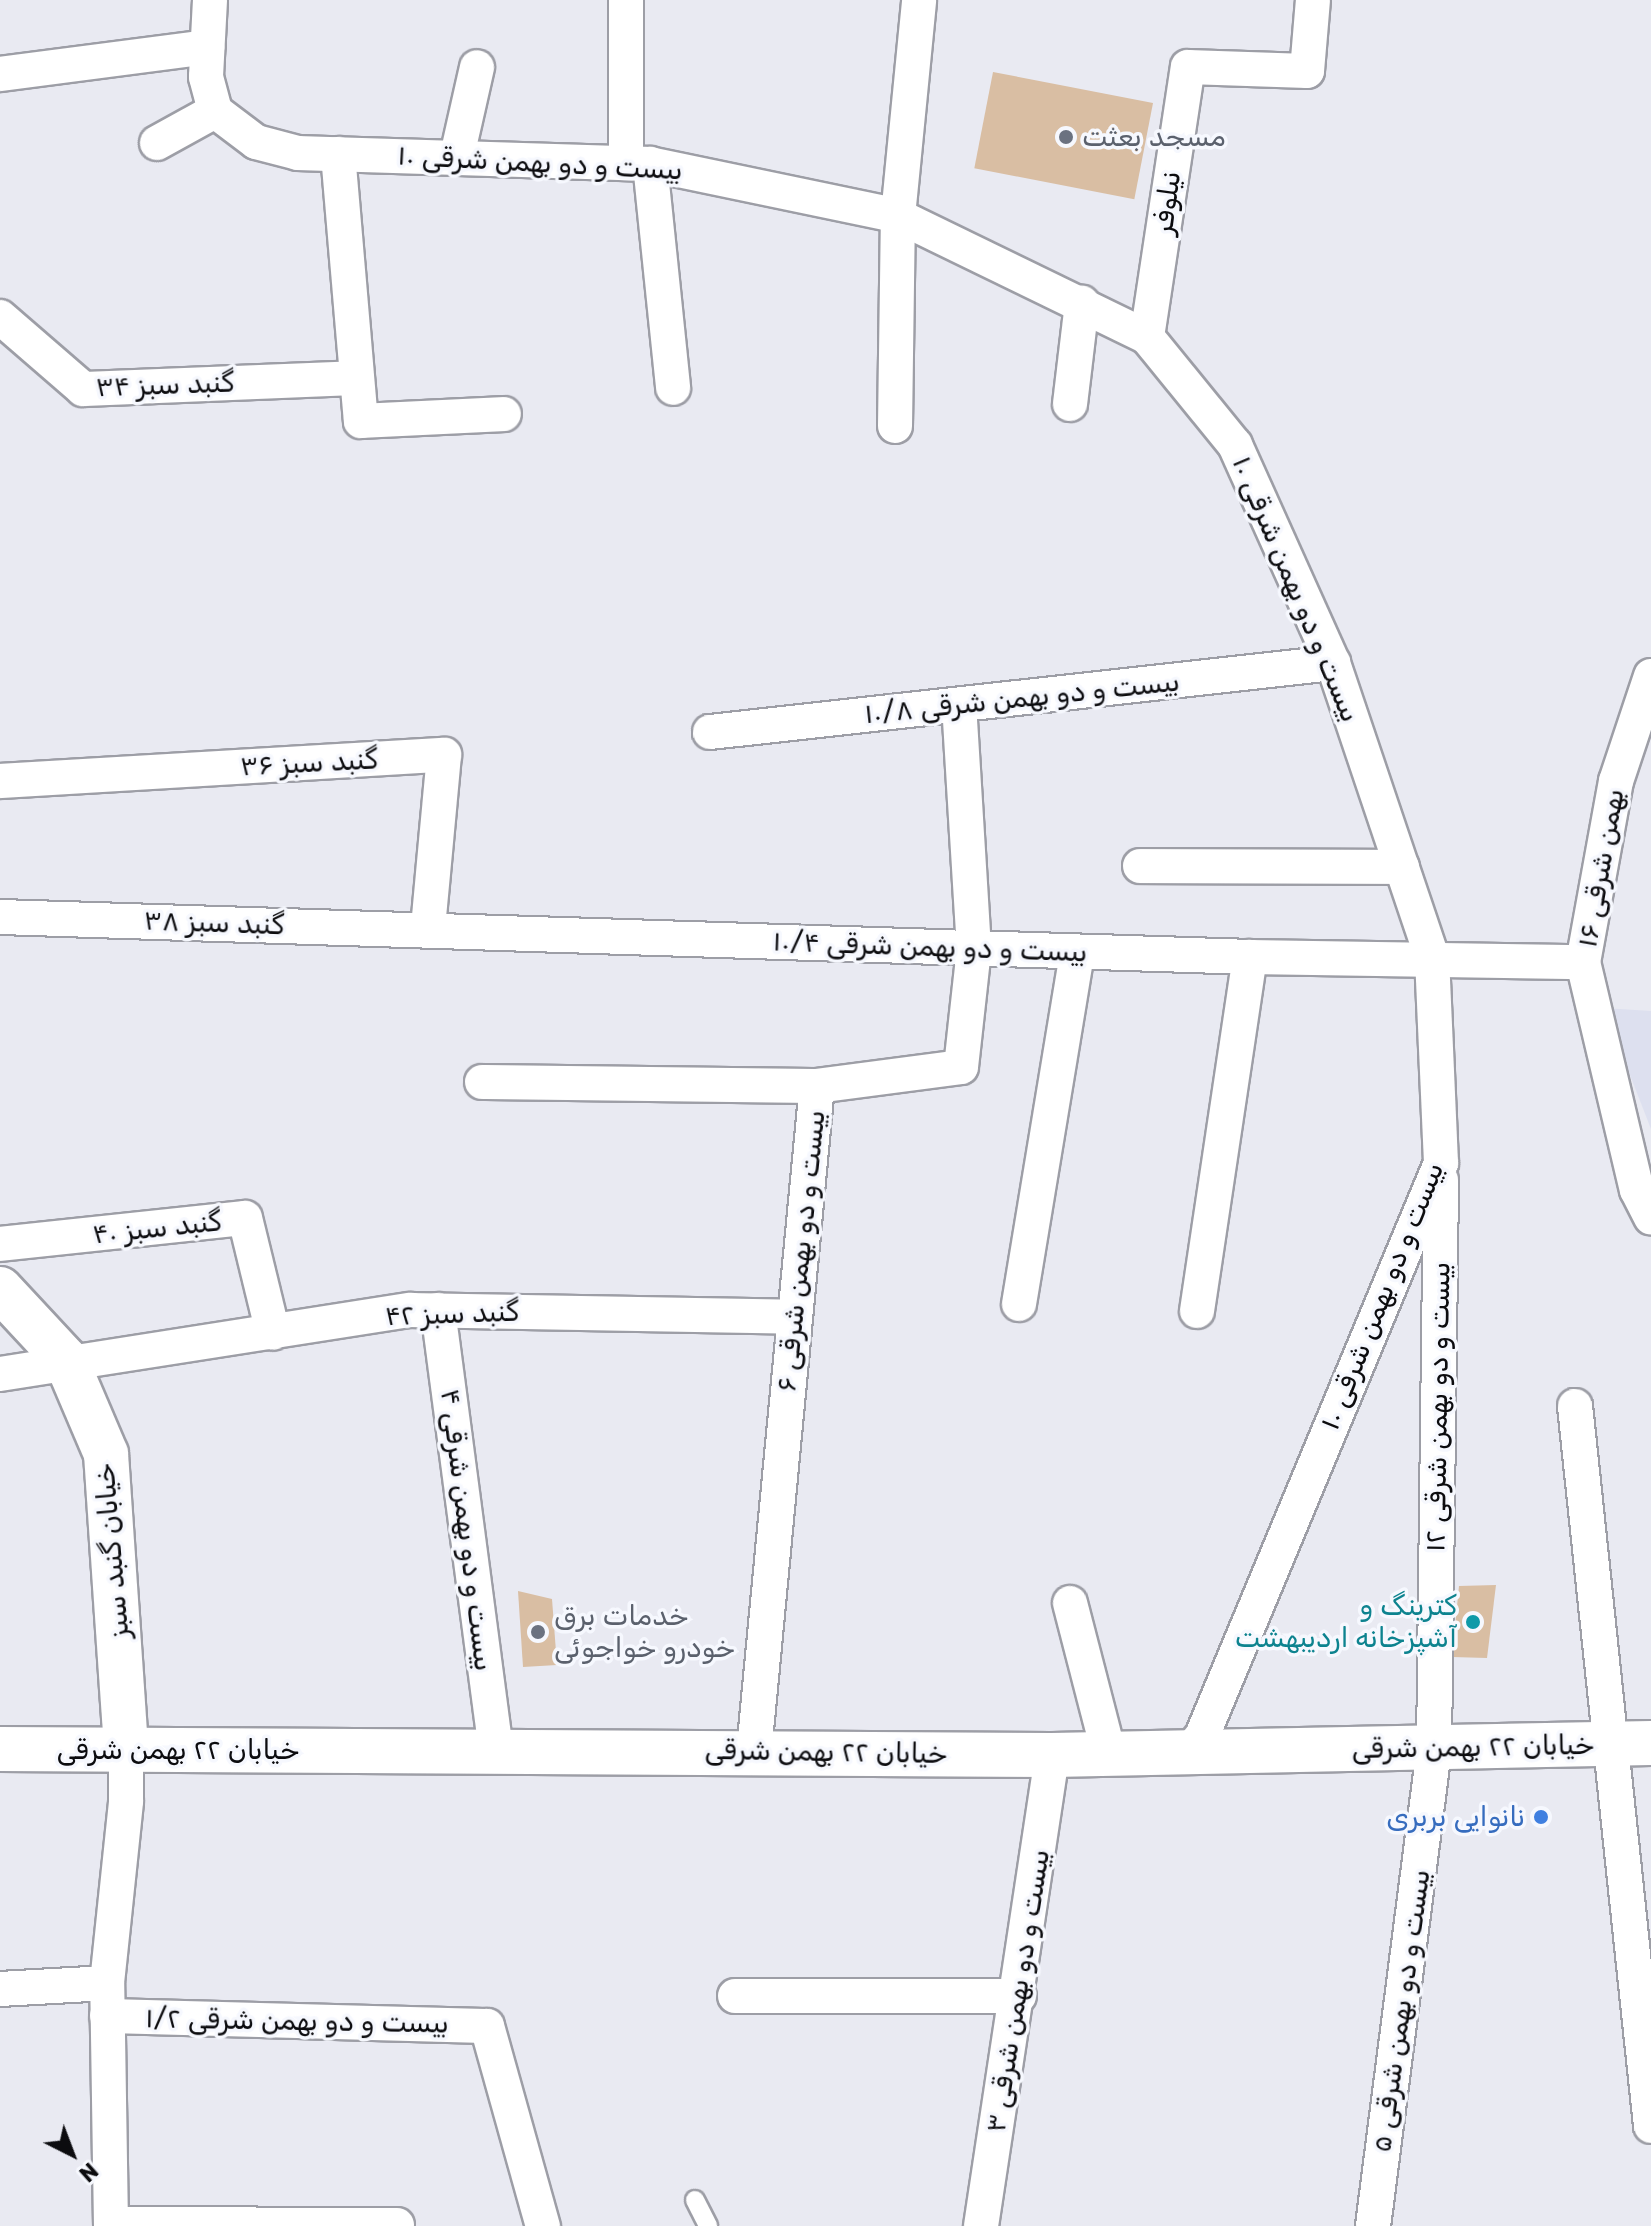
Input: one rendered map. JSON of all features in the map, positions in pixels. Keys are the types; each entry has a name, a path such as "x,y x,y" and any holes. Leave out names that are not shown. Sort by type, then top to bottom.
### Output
{"main road":[{"name":"خیابان گنبد سبز","path":"0,1289 66,1360 106,1454 126,1750"},
{"name":"خیابان ۲۲ بهمن شرقی","path":"0,1749 1052,1755 1632,1743"}],"street":[{"path":"157,143 215,111 206,77 210,0"},
{"path":"626,0 638,164 673,388"},
{"path":"895,426 898,216 919,0"},
{"name":"نیلوفر","path":"1147,337 1188,67 1307,71 1313,0"},
{"path":"0,74 207,47"},
{"path":"457,156 477,67"},
{"name":"بیست و دو بهمن شرقی ۱۰","path":"215,111 256,142 298,153 638,164 898,216 1147,337 1235,445 1333,663 1432,957 1441,1163 1202,1736 1188,1753"},
{"path":"338,154 361,421 504,414"},
{"path":"1070,404 1082,303"},
{"name":"گنبد سبز ۳۴","path":"0,317 83,389 356,378"},
{"name":"بیست و دو بهمن شرقی ۱۰/۸","path":"710,732 1333,663"},
{"name":"بهمن شرقی ۱۶","path":"1432,957 1583,962 1616,781 1651,676"},
{"path":"817,1086 961,1067 974,949 959,705"},
{"name":"گنبد سبز ۳۶","path":"0,781 444,755 428,929"},
{"path":"1140,866 1402,867"},
{"name":"گنبد سبز ۳۸","path":"0,917 428,929"},
{"name":"بیست و دو بهمن شرقی ۱۰/۴","path":"428,929 1250,957 1432,957"},
{"path":"1019,1304 1077,952"},
{"path":"1197,1311 1250,957"},
{"path":"1583,962 1646,1199"},
{"name":"بیست و دو بهمن شرقی ۶","path":"482,1082 817,1086 754,1751"},
{"name":"بیست و دو بهمن شرقی ۱۲","path":"1434,1748 1441,1163"},
{"name":"گنبد سبز ۴۰","path":"0,1244 245,1218 273,1333"},
{"name":"گنبد سبز ۴۲","path":"0,1374 66,1360 438,1310 793,1317"},
{"name":"بیست و دو بهمن شرقی ۴","path":"438,1310 496,1751"},
{"path":"1575,1406 1632,1743 1651,2126"},
{"path":"1070,1603 1109,1754"},
{"name":"بیست و دو بهمن شرقی ۵","path":"1373,2226 1434,1748"},
{"path":"126,1750 126,1801 107,2000 111,2225 397,2225"},
{"name":"بیست و دو بهمن شرقی ۳","path":"981,2226 1019,1996 1052,1755"},
{"name":"بیست و دو بهمن شرقی ۱/۲","path":"0,1989 107,2000 487,2026 543,2226"},
{"path":"735,1996 1019,1996"}],"lane":[{"path":"695,2200 708,2226"}],"shaded area":[{"path":"1604,1008 1651,1011 1651,1129"}],"building":[{"name":"مسجد بعثت","path":"993,72 1153,103 1134,199 974,168"},
{"name":"کترینگ و آشپزخانه اردیبهشت","path":"1496,1585 1487,1658 1452,1657 1459,1586"},
{"name":"خدمات برق خودرو خواجوئی","path":"518,1591 552,1599 557,1665 523,1667"}],"place":[{"name":"مسجد بعثت","path":"1066,137"},
{"name":"کترینگ و آشپزخانه اردیبهشت","path":"1473,1622"},
{"name":"خدمات برق خودرو خواجوئی","path":"538,1632"},
{"name":"نانوایی بربری","path":"1541,1817"}]}
